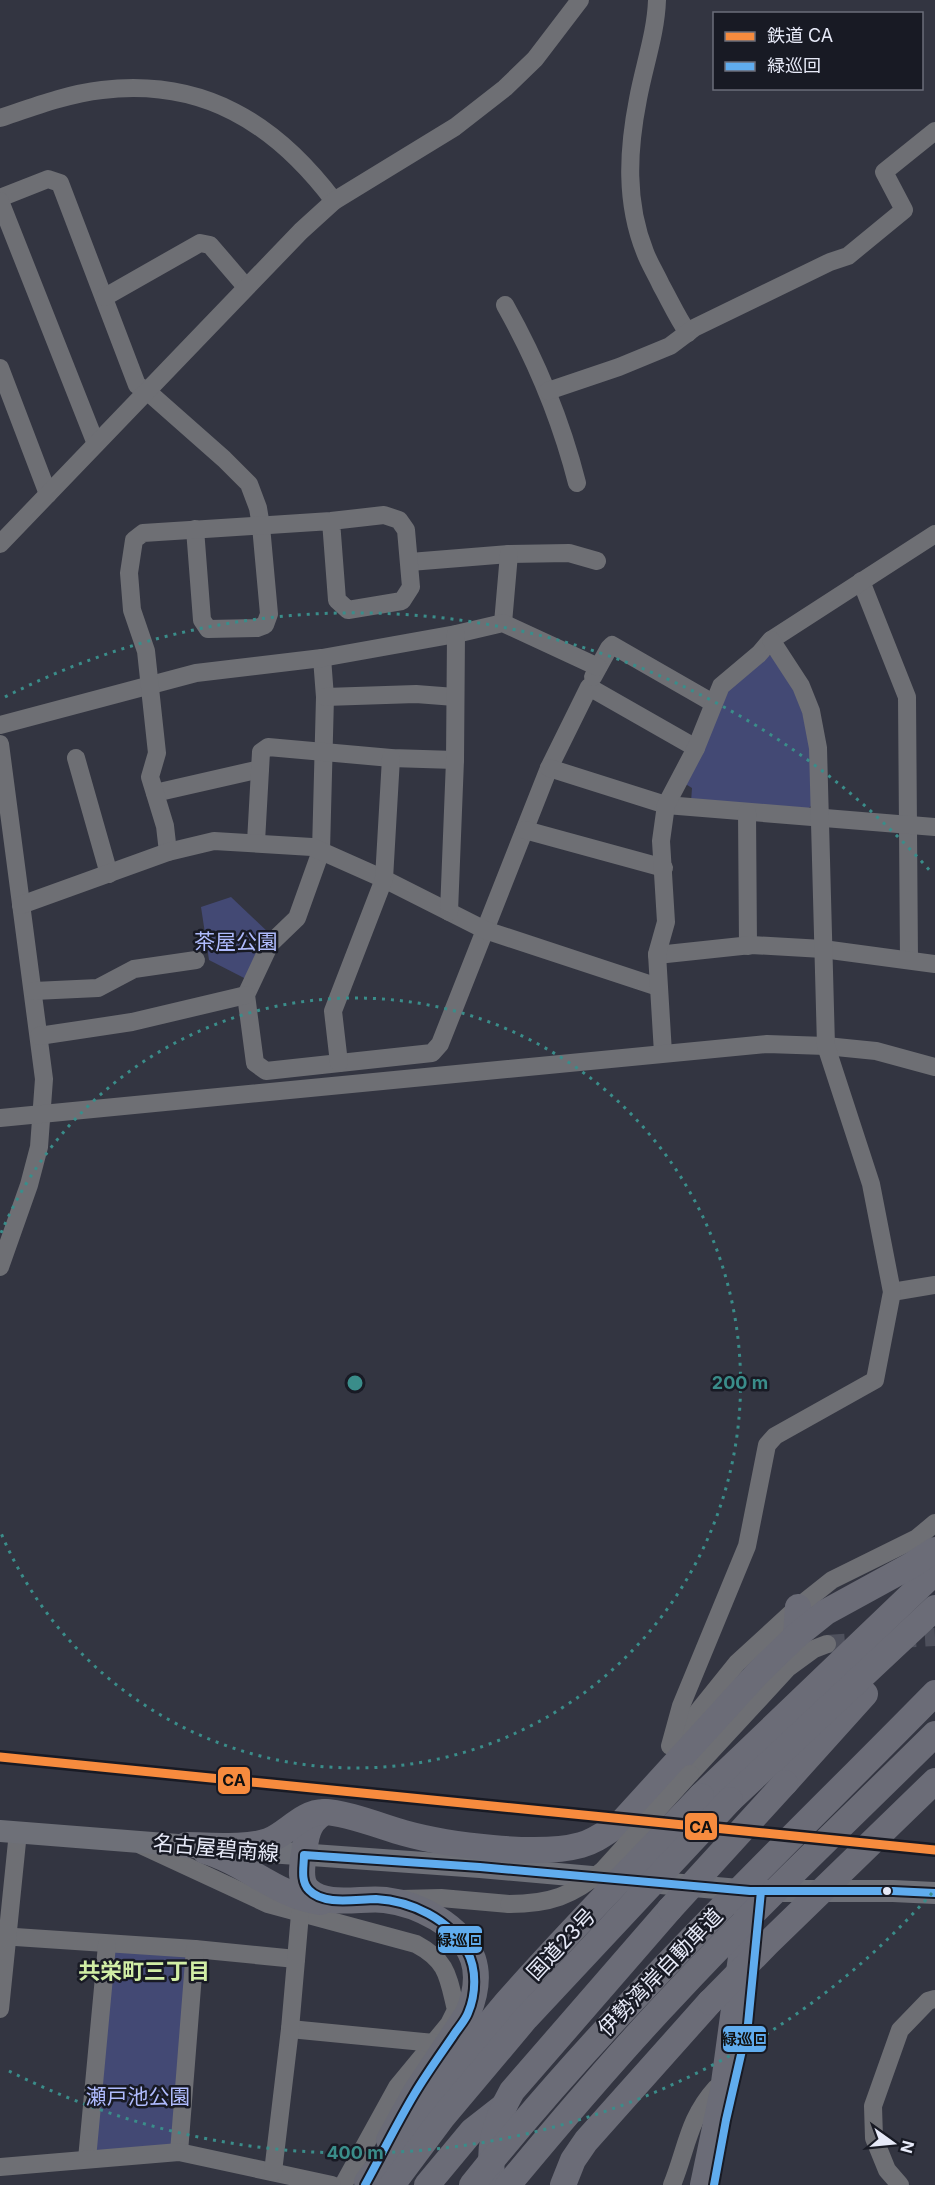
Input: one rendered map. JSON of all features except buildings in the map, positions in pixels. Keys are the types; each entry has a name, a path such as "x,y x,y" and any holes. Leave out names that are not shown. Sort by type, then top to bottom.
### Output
{"highway":[{"path":"186,1845 257,1844 280,1836 309,1815 325,1812 432,1840 521,1849 567,1848 584,1844 603,1835 692,1775 756,1675 796,1636 826,1612 935,1550"},
{"name":"国道23号","path":"358,2184 508,2002 560,1944 692,1775 935,1572"},
{"path":"796,1636 798,1606"},
{"name":"国道23号","path":"392,2185 442,2118 526,2018 730,1800 935,1608"},
{"path":"494,2185 491,2164 492,2139 504,2106 527,2072 669,1909 785,1784 935,1616"},
{"path":"853,1776 935,1688"},
{"name":"伊勢湾岸自動車道","path":"472,2185 570,2067 645,1985 935,1693"},
{"name":"伊勢湾岸自動車道","path":"508,2185 623,2050 737,1929 935,1734"},
{"path":"737,1929 854,1826 935,1749"},
{"path":"548,2185 710,2002 935,1781"},
{"path":"325,1812 312,1821 309,1828 303,1879 309,1890 323,1897 345,1900"},
{"path":"186,1845 231,1861 291,1895 320,1902 385,1900 408,1904 425,1912 448,1928 465,1946 472,1958 476,1973 473,2001 468,2013 414,2093 358,2184"},
{"path":"703,2185 723,2090 756,1891"},
{"path":"714,2185 748,2024 756,1891"},
{"path":"690,2185 730,2042"},
{"path":"427,2185 472,2131 504,2106"},
{"path":"563,2185 573,2160 586,2141"}],"main road":[{"name":"名古屋碧南線","path":"9,1831 304,1856 480,1867 756,1891 935,1893"}],"street":[{"path":"0,544 301,231 334,201 454,128 505,88 535,59 580,0"},
{"path":"657,0 630,151 630,191 635,219 645,252 688,333"},
{"path":"0,118 65,97 102,90 141,88 173,91 207,99 237,112 262,128 313,173 334,201"},
{"path":"548,391 619,367 670,346 688,333 830,262 848,256 904,210 884,172 935,131"},
{"path":"96,444 0,200 48,179 60,183 137,385 147,391 224,459 249,484 258,508 261,526 268,614 265,625 257,628 208,629 202,620 195,530"},
{"path":"105,297 200,243 210,245 246,287"},
{"path":"505,305 548,391 577,483"},
{"path":"0,368 48,494"},
{"path":"168,852 165,826 150,777 157,753 146,651 132,610 129,573 134,540 143,533 331,521 384,515 399,520 406,530 411,587 402,600 348,609 337,600 331,521"},
{"path":"663,1053 657,956 666,922 661,841 666,805 696,748 721,686 759,654 771,640 935,534"},
{"path":"410,562 509,554 569,553 597,561"},
{"path":"503,623 509,554"},
{"path":"861,581 907,697 910,826 909,960"},
{"path":"0,725 196,673 322,658 456,634 503,623 598,668"},
{"path":"449,912 455,760 456,634"},
{"path":"771,640 801,686 812,711 818,748 826,1046 871,1184 892,1292 875,1380 775,1436 767,1445 747,1546 681,1706 670,1746 737,1663 798,1606 832,1580 916,1538 935,1523"},
{"path":"322,658 325,697 321,851 297,918 270,944 246,996 255,1063 266,1071 432,1053 440,1044 549,768 598,668 612,645 713,704"},
{"path":"589,687 696,748"},
{"path":"325,697 416,694 455,697"},
{"path":"0,744 5,823 21,905 44,1079 39,1147 29,1185 0,1267"},
{"path":"256,842 261,752 268,747 391,758 455,760"},
{"path":"76,758 109,874"},
{"path":"339,1063 333,1011 384,879 391,758"},
{"path":"549,768 666,805 935,827"},
{"path":"155,793 260,769"},
{"path":"747,812 748,946"},
{"path":"525,830 664,868"},
{"path":"21,905 168,852 214,841 312,847 384,879 485,930 658,987"},
{"path":"657,956 748,946 823,949 935,964"},
{"path":"34,991 98,988 134,969 196,960"},
{"path":"39,1036 132,1022 246,996"},
{"path":"0,1118 767,1044 876,1051 935,1067"},
{"path":"892,1292 935,1285"},
{"path":"798,1606 826,1612"},
{"path":"385,1900 441,1898 533,1904 554,1900 579,1889 603,1870 788,1668 814,1649 827,1644"},
{"path":"0,2009 9,1831"},
{"path":"134,1841 245,1895 300,1914 416,1944 432,1952 443,1965 456,2010 449,2025 398,2087 358,2184"},
{"path":"273,2172 290,2030 300,1914"},
{"path":"3,1936 107,1945 195,1949 296,1959"},
{"path":"87,2159 107,1945"},
{"path":"179,2152 195,1949"},
{"path":"900,2185 887,2170 874,2138 873,2106 900,2030 928,2001 935,1999"},
{"path":"290,2030 434,2043"},
{"path":"672,2185 691,2127 702,2104 716,2088"},
{"path":"0,2167 179,2152 332,2185"}],"green space":[{"path":"767,655 774,656 780,665 804,713 812,751 813,804 805,812 691,802 692,788 684,783 727,691"},
{"name":"茶屋公園","path":"231,897 270,934 250,981 209,960 201,907"},
{"name":"瀬戸池公園","path":"107,1945 195,1949 179,2152 87,2159"}],"tunnel":[{"path":"898,1639 935,1637"},
{"path":"827,1644 867,1641"}],"rail line":[{"name":"CA","path":"0,1757 935,1850"}],"transit line":[{"name":"緑巡回","path":"365,2185 415,2093 467,2016 474,1990 474,1974 470,1958 460,1940 440,1921 416,1908 389,1900 332,1900 315,1895 304,1882 304,1855 480,1867 750,1891 935,1893"},
{"name":"緑巡回","path":"714,2185 748,2024 761,1891"}],"district":[{"name":"共栄町三丁目","path":"144,1971"}]}
